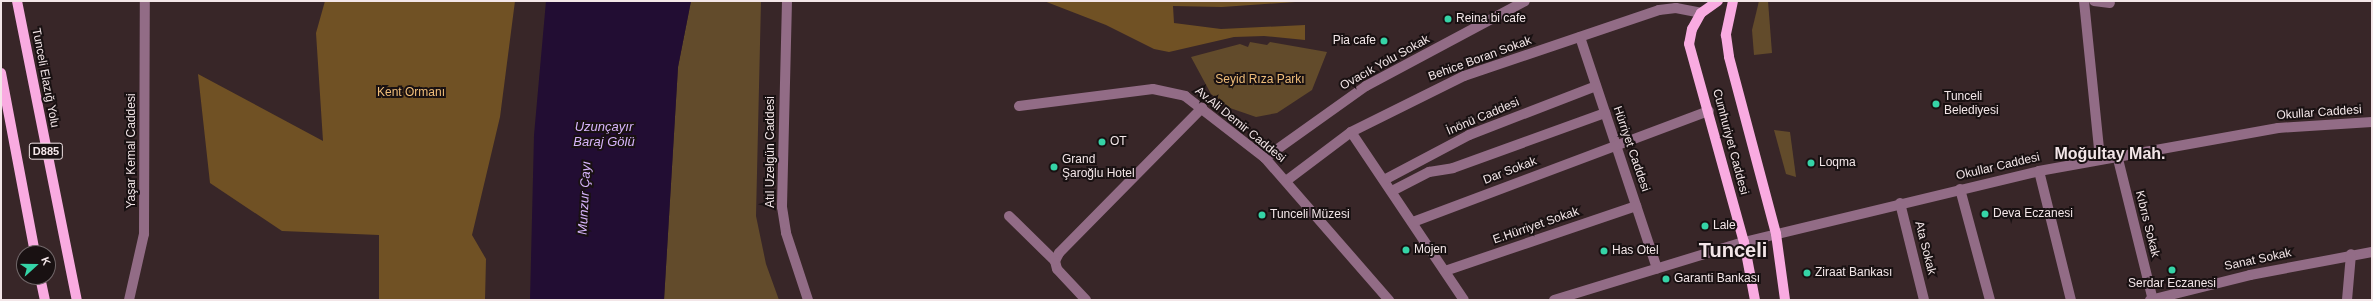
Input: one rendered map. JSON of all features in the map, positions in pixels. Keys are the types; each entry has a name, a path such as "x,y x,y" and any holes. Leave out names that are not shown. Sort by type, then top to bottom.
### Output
{"main road":[{"name":"Tunceli Elazığ Yolu","path":"18,1 77,300"},
{"name":"Cumhuriyet Caddesi","path":"1718,1 1701,13 1692,29 1689,44 1709,111 1744,242 1755,300"},
{"path":"1733,1 1726,35 1729,57 1776,234 1785,300"},
{"name":"D885","path":"1,72 34,245"},
{"path":"42,285 45,300"}],"street":[{"name":"Yaşar Kemal Caddesi","path":"129,300 144,234 145,1"},
{"name":"Atıl Uzelgün Caddesi","path":"787,1 782,207 786,233 808,300"},
{"name":"Ovacık Yolu Sokak","path":"1265,158 1366,86 1525,1"},
{"path":"2084,1 2100,158"},
{"path":"2094,1 2110,3"},
{"name":"Behice Boran Sokak","path":"1286,181 1351,132 1464,76 1659,10 1676,8 1701,13"},
{"name":"Hürriyet Caddesi","path":"1580,37 1657,268"},
{"name":"İnönü Caddesi","path":"1384,180 1469,135 1596,86"},
{"name":"Av.Ali Demir Caddesi","path":"1020,106 1153,89 1186,96 1265,158 1389,300"},
{"path":"1055,261 1065,246 1202,108"},
{"name":"Dar Sokak","path":"1414,222 1709,111"},
{"path":"1392,191 1429,172 1453,168 1605,113"},
{"name":"Okullar Caddesi","path":"1554,300 1744,242 1900,203 2039,171 2100,158 2278,128 2372,122"},
{"path":"1351,132 1414,222 1464,300"},
{"name":"Kıbrıs Sokak","path":"2117,155 2152,300"},
{"path":"2039,171 2071,300"},
{"path":"1960,189 1990,300"},
{"name":"Ata Sokak","path":"1900,203 1924,300"},
{"name":"E.Hürriyet Sokak","path":"1445,271 1636,206"},
{"path":"1009,216 1055,261 1062,276 1086,300"},
{"name":"Sanat Sokak","path":"2152,300 2351,254 2372,252"},
{"path":"2348,300 2351,254"}],"green space":[{"name":"Kent Ormanı","path":"325,1 515,1 500,117 472,235 486,259 485,300 379,300 379,235 282,231 210,183 198,74 323,141 316,33"},
{"path":"691,1 761,1 756,216 766,264 779,300 664,300 678,67"},
{"path":"1044,1 1310,1 1222,7 1173,6 1174,23 1221,29 1305,25 1305,40 1264,36 1234,37 1169,52 1154,49 1106,25"},
{"path":"1759,1 1768,1 1772,53 1754,55 1752,30"},
{"name":"Seyid Rıza Parkı","path":"1250,42 1267,45 1270,42 1327,52 1312,90 1277,113 1256,117 1230,108 1211,94 1191,57 1240,44 1248,47"},
{"path":"1774,130 1790,132 1796,177 1786,174"}],"water":[{"name":"Uzunçayır Baraj Gölü","path":"546,1 691,1 678,67 664,300 530,300 534,135"}],"place":[{"name":"Reina bi cafe","path":"1448,19"},
{"name":"Pia cafe","path":"1384,41"},
{"name":"Tunceli Belediyesi","path":"1936,104"},
{"name":"OT","path":"1102,142"},
{"name":"Loqma","path":"1811,163"},
{"name":"Grand Şaroğlu Hotel","path":"1054,167"},
{"name":"Deva Eczanesi","path":"1985,214"},
{"name":"Tunceli Müzesi","path":"1262,215"},
{"name":"Lale","path":"1705,226"},
{"name":"Mojen","path":"1406,250"},
{"name":"Has Otel","path":"1604,251"},
{"name":"Serdar Eczanesi","path":"2172,270"},
{"name":"Ziraat Bankası","path":"1807,273"},
{"name":"Garanti Bankası","path":"1666,279"}],"district":[{"name":"Moğultay Mah.","path":"2110,154"},
{"name":"Tunceli","path":"1733,250"}],"water label":[{"name":"Munzur Çayı","path":"585,198"}]}
